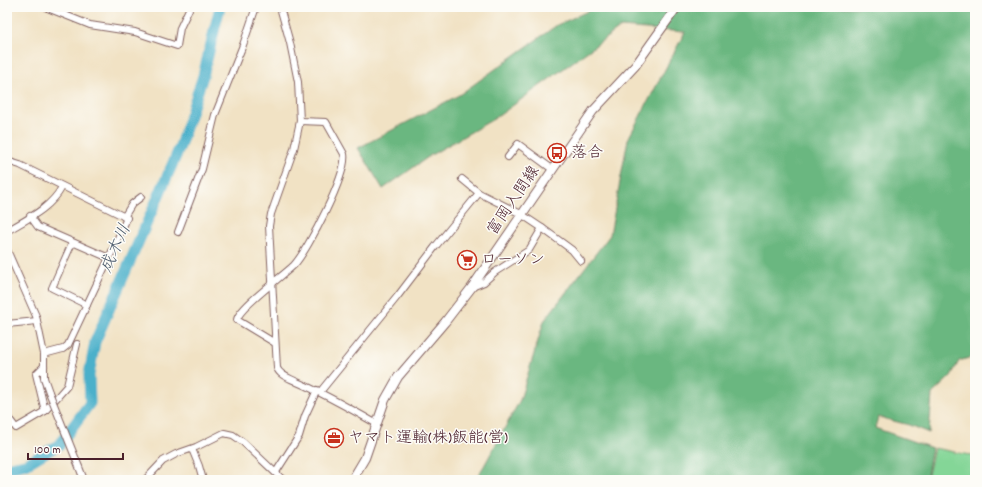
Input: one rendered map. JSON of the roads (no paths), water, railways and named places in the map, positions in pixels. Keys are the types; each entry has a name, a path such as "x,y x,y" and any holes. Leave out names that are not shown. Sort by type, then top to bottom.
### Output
{"main road":[{"name":"富岡入間線","path":"352,480 365,458 385,400 398,377 445,322 472,287 593,111 635,66 677,7"}],"street":[{"path":"45,7 90,25 135,32 177,46 180,28 190,7"},
{"path":"178,232 202,169 215,114 243,45 256,7"},
{"path":"280,7 290,43 298,82 300,121 294,149 271,214 270,226 276,364 279,372 318,391 377,424"},
{"path":"275,343 237,320 238,317 250,302 295,264 322,221 340,177 345,159 344,154 326,122 300,121"},
{"path":"508,157 518,144 552,169"},
{"path":"7,160 127,218 68,345 63,349 44,354"},
{"path":"462,179 479,193 521,214 542,228 572,250 581,261"},
{"path":"7,231 50,204 58,196 62,187"},
{"path":"276,472 299,436 305,416 318,391 397,297 479,193"},
{"path":"124,217 132,204 141,197"},
{"path":"30,216 38,227 109,258"},
{"path":"472,287 484,282 495,272 529,250 542,228"},
{"path":"72,242 52,288 87,305"},
{"path":"7,250 37,321 44,354 44,378 84,480"},
{"path":"7,324 37,321"},
{"path":"7,416 16,428 45,410 67,386 77,344"},
{"path":"44,366 36,374 45,410"},
{"path":"145,480 163,461 224,433 233,435 243,442 283,480"},
{"path":"192,449 199,466 202,480"}],"waterway":[{"name":"成木川","path":"7,468 26,464 60,444 90,403 89,375 95,342 179,149 203,76 220,7"}],"place":[{"name":"落合","path":"557,153"},
{"name":"ローソン","path":"467,260"},
{"name":"ヤマト運輸(株)飯能(営)","path":"334,438"}]}
